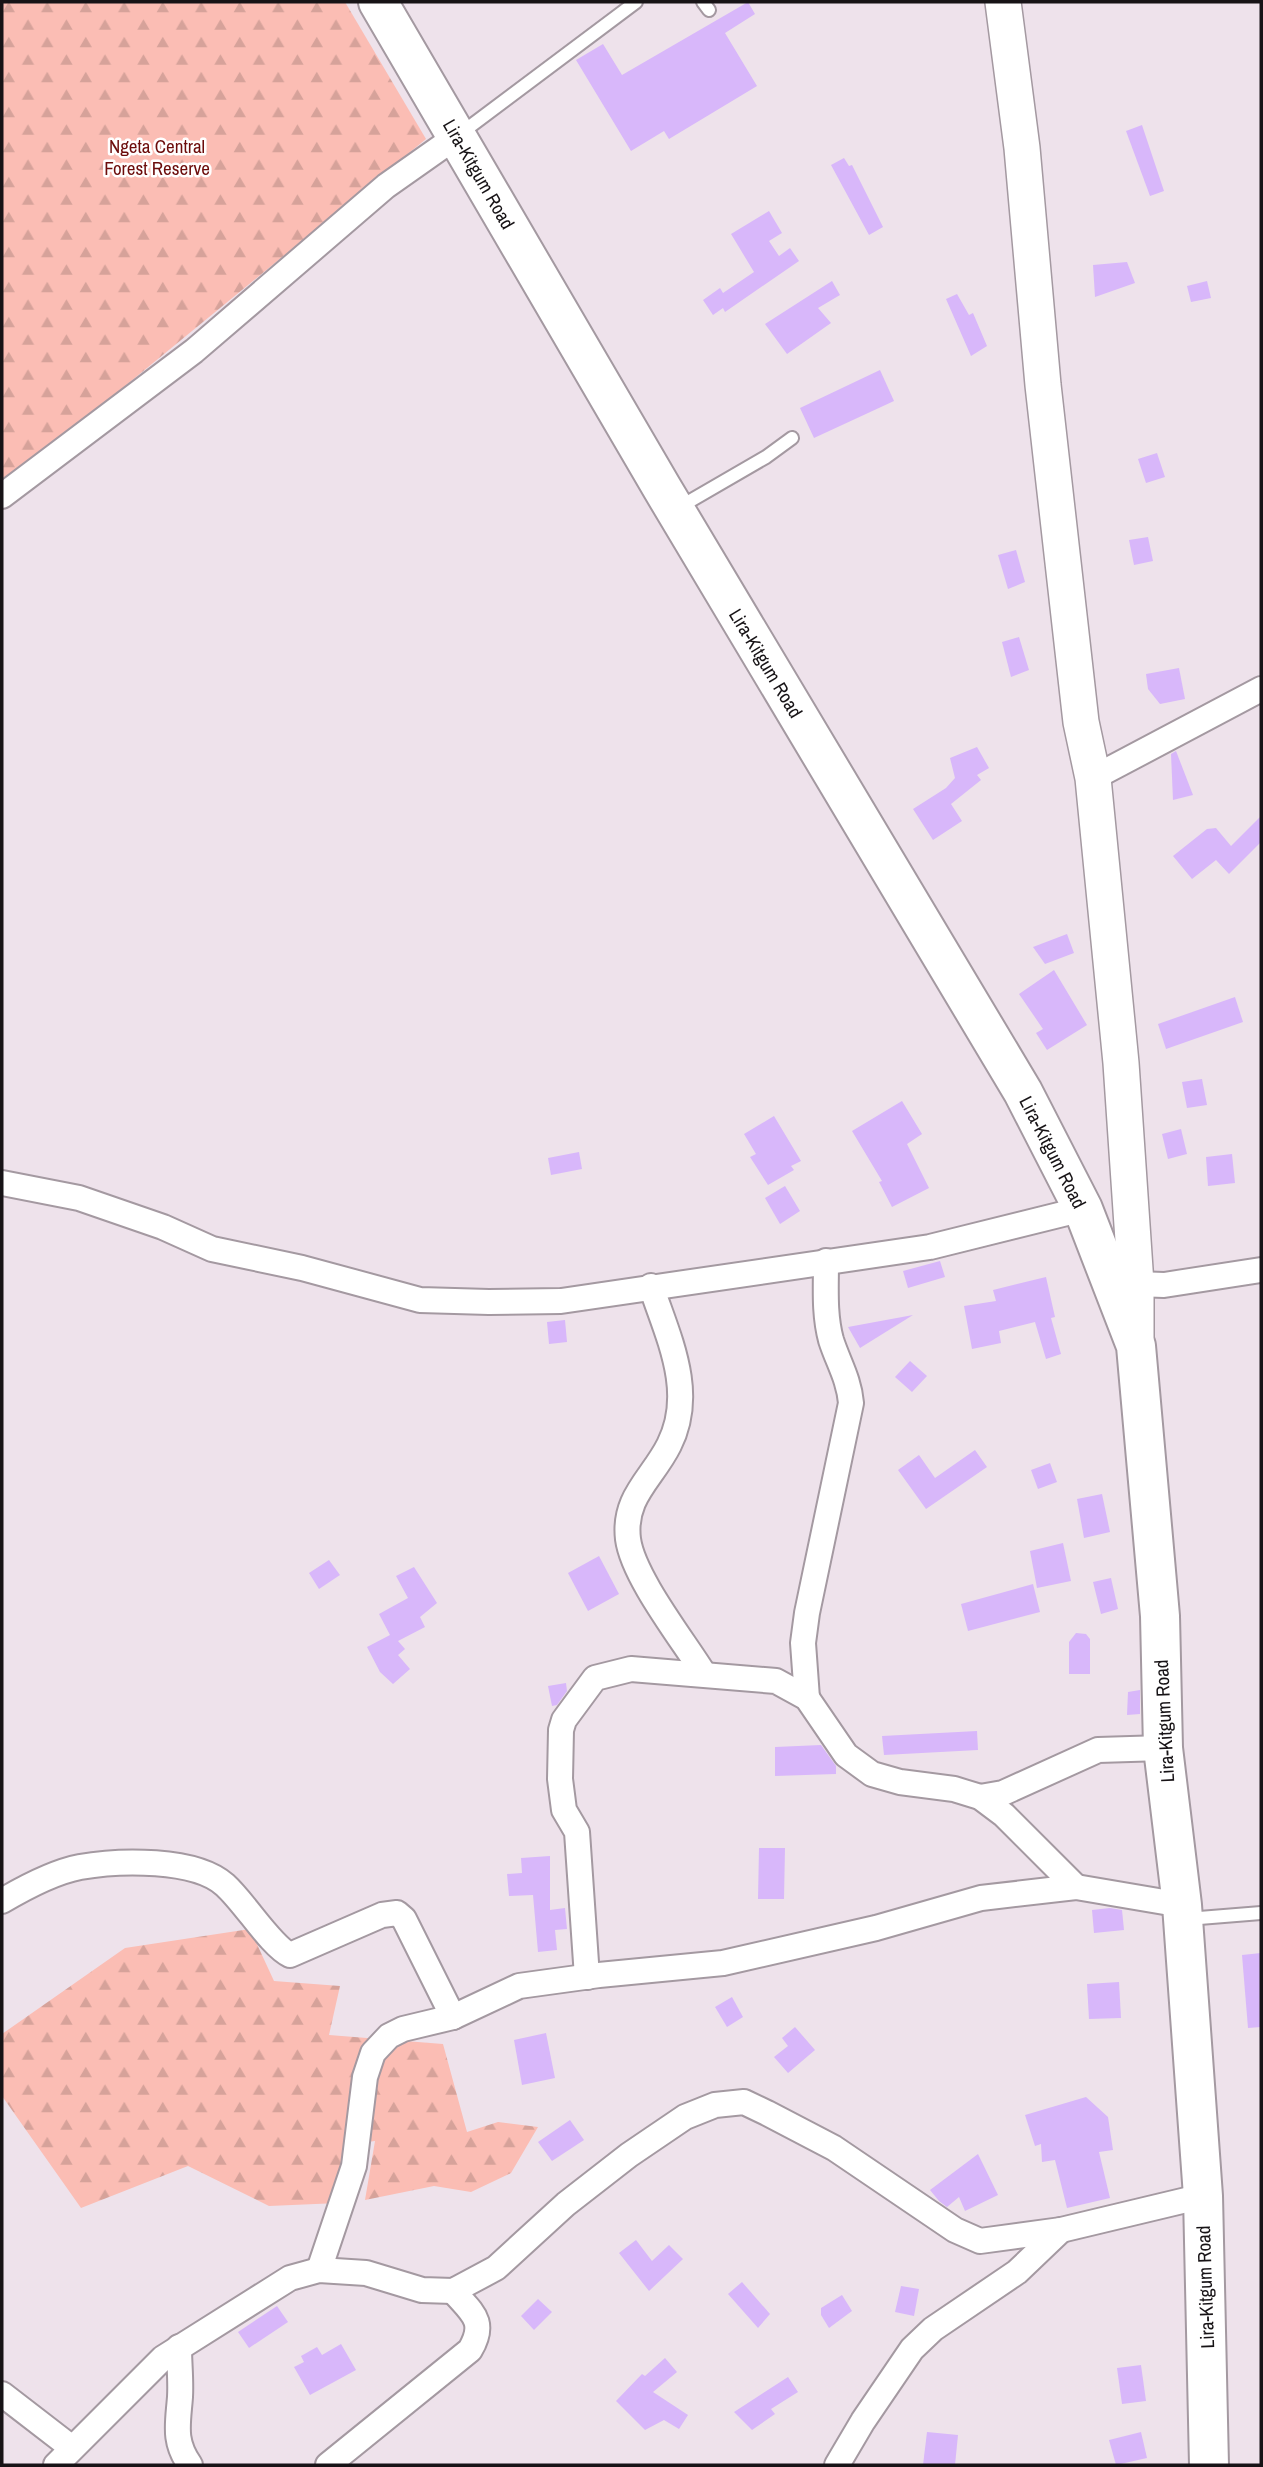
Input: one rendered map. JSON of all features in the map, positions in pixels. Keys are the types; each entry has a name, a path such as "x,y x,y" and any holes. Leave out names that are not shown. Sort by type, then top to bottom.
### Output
{"main road":[{"name":"Lira-Kitgum Road","path":"378,2 675,509 1023,1092 1083,1209 1136,1346 1160,1616 1163,1748 1183,1913 1203,2196 1209,2465"},
{"path":"1003,2 1022,148 1042,385 1081,722 1093,778 1121,1063 1136,1284 1136,1346"}],"street":[{"path":"2,496 194,351 386,186 457,136"},
{"path":"1093,778 1261,690"},
{"path":"2,1183 79,1198 163,1227 212,1250 302,1268 421,1300 561,1301 930,1247 1083,1209"},
{"path":"807,1698 803,1643 807,1613 851,1403 849,1384 832,1342 826,1313 826,1261"},
{"path":"1136,1284 1164,1285 1261,1270"},
{"path":"651,1286 681,1374 680,1405 670,1443 628,1509 628,1541 642,1577 704,1674"},
{"path":"587,1977 577,1832 565,1810 559,1768 564,1720 595,1678 631,1669 776,1681 807,1698 846,1755 872,1774 900,1782 954,1789 980,1797 1004,1815 1076,1887"},
{"path":"980,1797 1003,1793 1098,1750 1163,1748"},
{"path":"2,1901 78,1867 113,1863 198,1869 223,1882 248,1907 275,1945 290,1955 382,1915 397,1913 404,1919 453,2017"},
{"path":"319,2270 354,2166 365,2077 373,2053 389,2036 403,2029 453,2017 519,1986 723,1963 876,1928 981,1898 1076,1887 1183,1913"},
{"path":"2,2394 64,2457 142,2376 179,2347 290,2278 319,2270 366,2273 422,2290 453,2291 496,2268 576,2197 654,2137 685,2118 715,2105 744,2102 834,2148 955,2230 973,2239 991,2241 1061,2230 1203,2196"},
{"path":"837,2465 912,2349 933,2329 1017,2272 1061,2230"},
{"path":"328,2465 470,2350 479,2335 477,2318 453,2291"},
{"path":"179,2347 180,2399 175,2432 181,2452 190,2465"}],"lane":[{"path":"457,136 636,2"},
{"path":"675,509 757,463 792,438"},
{"path":"1183,1913 1261,1913"}],"green space":[{"name":"Ngeta Central Forest Reserve","path":"2,2 345,2 426,139 2,487"},
{"path":"250,1929 274,1981 340,1986 329,2035 443,2044 467,2132 498,2122 538,2127 511,2173 471,2192 434,2186 365,2200 375,2141 351,2144 339,2203 269,2206 188,2166 81,2208 2,2096 2,2034 125,1948"}],"building":[{"path":"748,2 755,14 725,33 757,86 669,139 664,131 631,151 576,60 603,44 622,75"},
{"path":"1142,125 1164,191 1150,196 1126,131"},
{"path":"844,158 849,166 852,165 883,227 869,235 831,165"},
{"path":"769,211 782,233 769,241 779,256 790,248 799,261 725,312 723,308 713,315 703,300 720,288 723,293 754,272 731,234"},
{"path":"1127,262 1135,283 1095,297 1093,265"},
{"path":"832,281 840,295 818,308 831,323 787,354 765,324"},
{"path":"1207,281 1211,298 1191,302 1187,286"},
{"path":"957,294 969,315 973,313 987,346 971,356 946,299"},
{"path":"880,370 894,401 814,438 800,408"},
{"path":"1157,453 1165,477 1146,483 1138,459"},
{"path":"1148,537 1153,561 1134,565 1129,540"},
{"path":"1016,550 1025,582 1008,589 998,555"},
{"path":"1019,637 1029,670 1011,677 1002,642"},
{"path":"1179,668 1185,699 1160,704 1148,689 1146,674"},
{"path":"977,747 989,768 977,775 981,780 951,804 962,821 933,840 913,809 946,788 955,778 950,758"},
{"path":"1176,751 1193,795 1173,800 1171,754"},
{"path":"1261,816 1261,842 1229,874 1216,860 1192,879 1173,856 1207,829 1216,828 1231,846"},
{"path":"1067,934 1074,953 1045,964 1033,947"},
{"path":"1054,970 1087,1025 1047,1050 1036,1033 1043,1029 1019,994"},
{"path":"1235,997 1243,1022 1166,1049 1158,1024"},
{"path":"1202,1079 1207,1105 1187,1108 1182,1082"},
{"path":"902,1101 922,1134 907,1144 929,1188 892,1207 879,1182 882,1181 852,1131"},
{"path":"774,1116 801,1161 791,1166 794,1170 768,1185 750,1157 756,1154 744,1134"},
{"path":"1181,1129 1187,1154 1168,1159 1162,1134"},
{"path":"579,1152 582,1169 551,1175 548,1158"},
{"path":"1232,1154 1235,1183 1208,1186 1206,1157"},
{"path":"785,1186 800,1211 780,1224 765,1198"},
{"path":"940,1261 945,1277 908,1288 903,1271"},
{"path":"1046,1277 1055,1317 1051,1318 1061,1354 1046,1359 1035,1322 999,1331 1001,1343 972,1349 964,1306 996,1301 993,1290"},
{"path":"913,1315 860,1348 848,1327"},
{"path":"565,1320 567,1342 549,1344 547,1322"},
{"path":"910,1361 927,1376 912,1392 895,1377"},
{"path":"975,1450 987,1467 926,1509 898,1470 919,1455 935,1478"},
{"path":"1050,1463 1057,1482 1038,1489 1031,1470"},
{"path":"1102,1494 1110,1532 1084,1538 1077,1499"},
{"path":"1063,1543 1071,1581 1037,1588 1030,1551"},
{"path":"599,1556 619,1594 588,1611 568,1573"},
{"path":"329,1560 340,1575 319,1589 309,1573"},
{"path":"414,1567 437,1603 420,1617 425,1627 398,1641 405,1649 398,1655 410,1669 393,1684 380,1672 367,1647 390,1635 379,1614 408,1598 396,1576"},
{"path":"1111,1578 1118,1609 1101,1614 1093,1582"},
{"path":"1033,1584 1040,1612 968,1631 961,1604"},
{"path":"1076,1633 1086,1634 1090,1639 1090,1674 1069,1674 1069,1642"},
{"path":"566,1683 567,1691 557,1705 552,1706 548,1686"},
{"path":"1140,1690 1140,1714 1127,1715 1128,1692"},
{"path":"977,1731 978,1750 884,1755 882,1736"},
{"path":"821,1745 836,1766 836,1774 775,1776 775,1747"},
{"path":"759,1848 785,1848 784,1899 758,1899"},
{"path":"550,1856 550,1910 565,1908 567,1929 555,1930 557,1950 538,1952 533,1895 509,1896 507,1874 522,1873 521,1858"},
{"path":"1092,1910 1122,1910 1124,1930 1094,1933"},
{"path":"1261,1953 1261,2027 1248,2028 1242,1955"},
{"path":"1119,1982 1121,2018 1089,2019 1087,1984"},
{"path":"732,1997 743,2017 727,2027 715,2007"},
{"path":"795,2027 815,2050 788,2073 774,2057 788,2046 782,2038"},
{"path":"546,2033 555,2078 522,2085 514,2040"},
{"path":"1086,2097 1108,2117 1113,2150 1099,2152 1110,2198 1067,2208 1055,2160 1042,2162 1041,2144 1035,2146 1025,2115"},
{"path":"570,2120 584,2140 552,2161 538,2142"},
{"path":"978,2154 998,2195 965,2211 959,2197 947,2207 930,2190"},
{"path":"636,2240 652,2261 669,2245 683,2259 649,2291 619,2253"},
{"path":"742,2282 770,2314 758,2328 728,2294"},
{"path":"901,2286 919,2289 914,2316 895,2312"},
{"path":"842,2295 852,2311 829,2328 821,2315 821,2308"},
{"path":"538,2299 552,2312 534,2330 521,2316"},
{"path":"277,2306 288,2322 249,2348 238,2332"},
{"path":"341,2344 356,2370 310,2395 294,2367 304,2362 301,2356 317,2347 322,2355"},
{"path":"665,2358 677,2372 653,2392 688,2415 679,2429 664,2420 645,2430 616,2401 642,2374 645,2376"},
{"path":"1141,2365 1146,2401 1122,2404 1117,2368"},
{"path":"788,2377 798,2392 771,2409 775,2414 752,2430 734,2412"},
{"path":"927,2432 958,2435 955,2465 923,2465"},
{"path":"1141,2432 1147,2458 1116,2465 1109,2440"}]}
